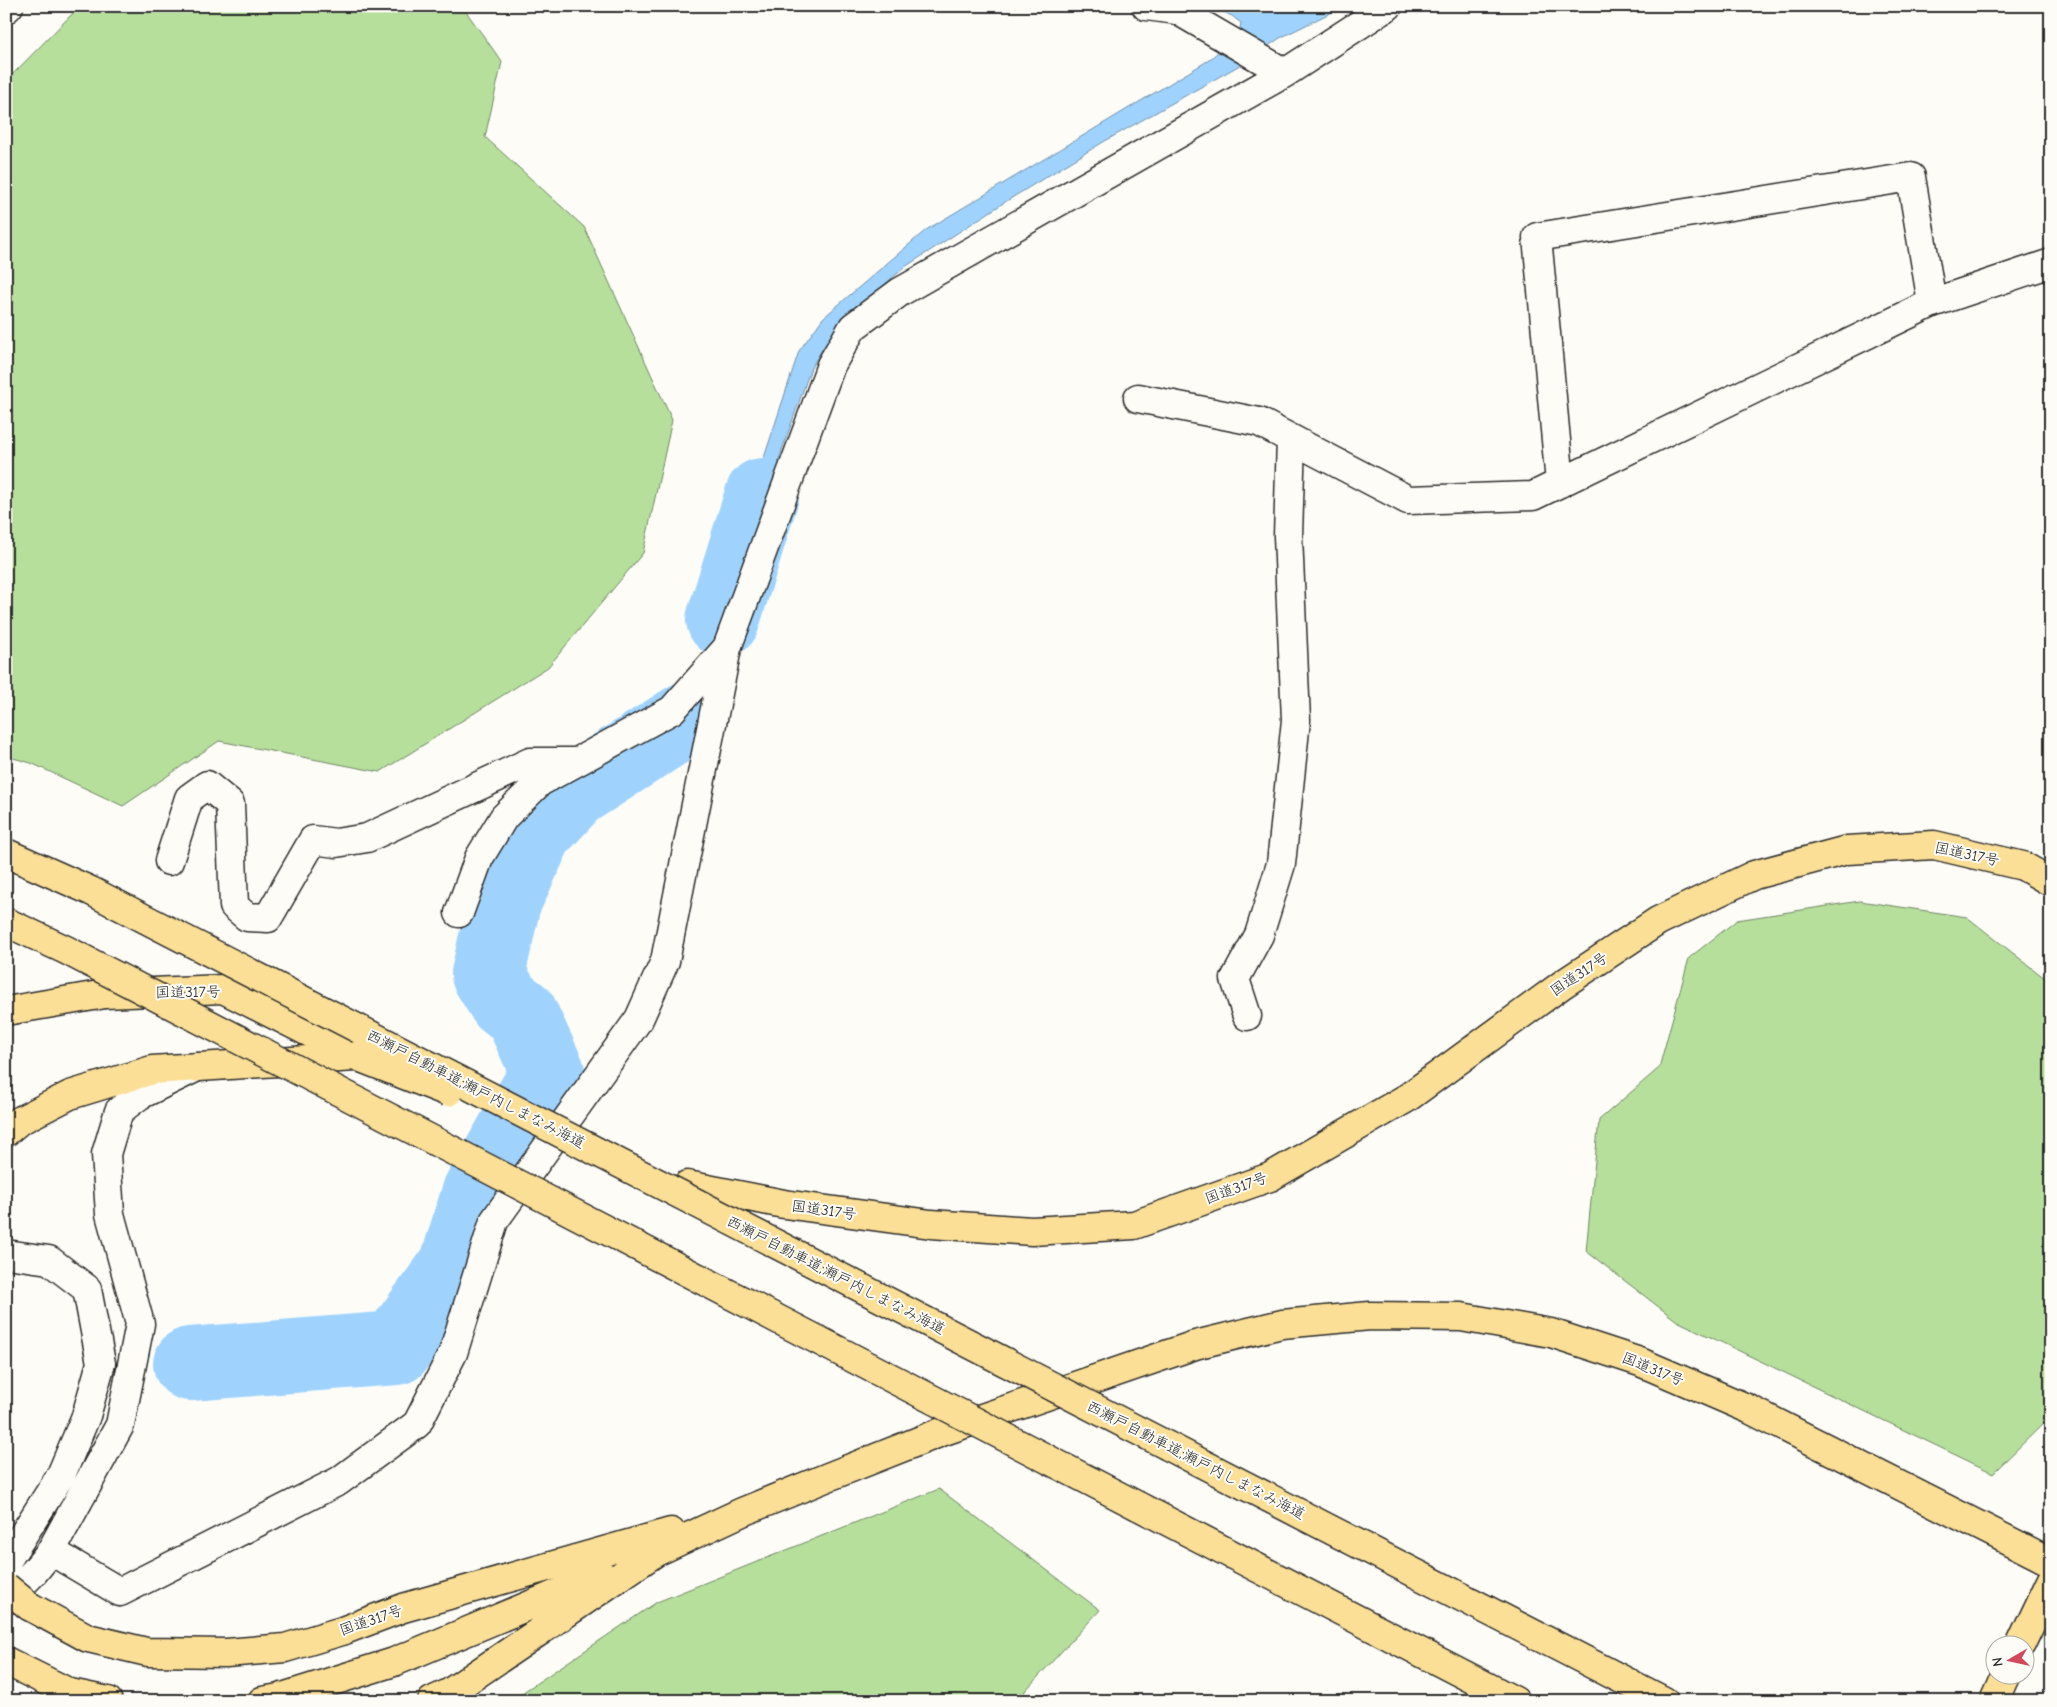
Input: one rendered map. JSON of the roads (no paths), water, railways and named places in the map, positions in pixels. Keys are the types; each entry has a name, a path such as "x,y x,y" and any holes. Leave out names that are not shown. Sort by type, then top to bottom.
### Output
{"highway":[{"name":"国道317号","path":"6,1011 105,994 223,989 356,1056 687,1185 784,1204 930,1224 1032,1231 1134,1225 1270,1177 1407,1098 1563,984 1658,921 1754,876 1847,850 1934,845 2023,866 2051,882"},
{"name":"西瀬戸自動車道;瀬戸内しまなみ海道","path":"6,853 92,891 1664,1701"},
{"path":"6,922 66,950 1515,1701"},
{"name":"国道317号","path":"6,1132 19,1122 70,1095 152,1070 356,1056"},
{"name":"国道317号","path":"432,1701 449,1693 656,1552 742,1512 944,1431 1195,1345 1282,1324 1370,1316 1462,1317 1551,1333 1640,1362 1749,1409 2051,1562"},
{"name":"国道317号","path":"6,1587 18,1603 88,1638 147,1652 226,1653 285,1648 342,1631 403,1608 742,1512"},
{"path":"262,1701 279,1698 394,1662 656,1552"},
{"path":"2026,1634 2051,1581"},
{"path":"7,1662 70,1693 108,1701"},
{"path":"1995,1701 2003,1684"}],"street":[{"path":"1146,6 1177,10 1285,73"},
{"path":"50,1551 120,1592 339,1481 417,1424 453,1353 494,1221 639,1019 665,961 726,648 830,365 853,327 900,292 1285,73 1388,6"},
{"path":"1560,483 1537,237 1911,177 1932,303"},
{"path":"1138,398 1259,422 1408,500 1533,496 1932,303 2051,263"},
{"path":"1247,1016 1235,979 1259,935 1281,864 1296,720 1288,536 1291,439"},
{"path":"459,913 479,858 504,818 540,782 672,710 726,648"},
{"path":"169,861 189,798 207,785 230,804 234,906 247,918 268,918 313,840 336,843 367,838 530,762 576,762"},
{"path":"18,1603 34,1572 50,1551 120,1425 140,1324 110,1214 106,1154 119,1111 140,1095 197,1067"},
{"path":"6,1254 49,1260 87,1289 101,1363 86,1416 62,1475 6,1562"}],"water":[{"path":"1210,6 1344,6 1280,38 1240,65 1105,141 1005,202 905,267 850,314 823,348 811,368 782,450 740,586 722,601 759,473 799,351 823,318 926,230 1209,60 1239,33 1241,23 1232,16"}],"waterway":[{"path":"723,620 762,495"},
{"path":"190,1364 396,1348 456,1266 479,1192 548,1072 521,1014 505,1002 488,974 504,902 537,831 574,791 688,718"}]}
